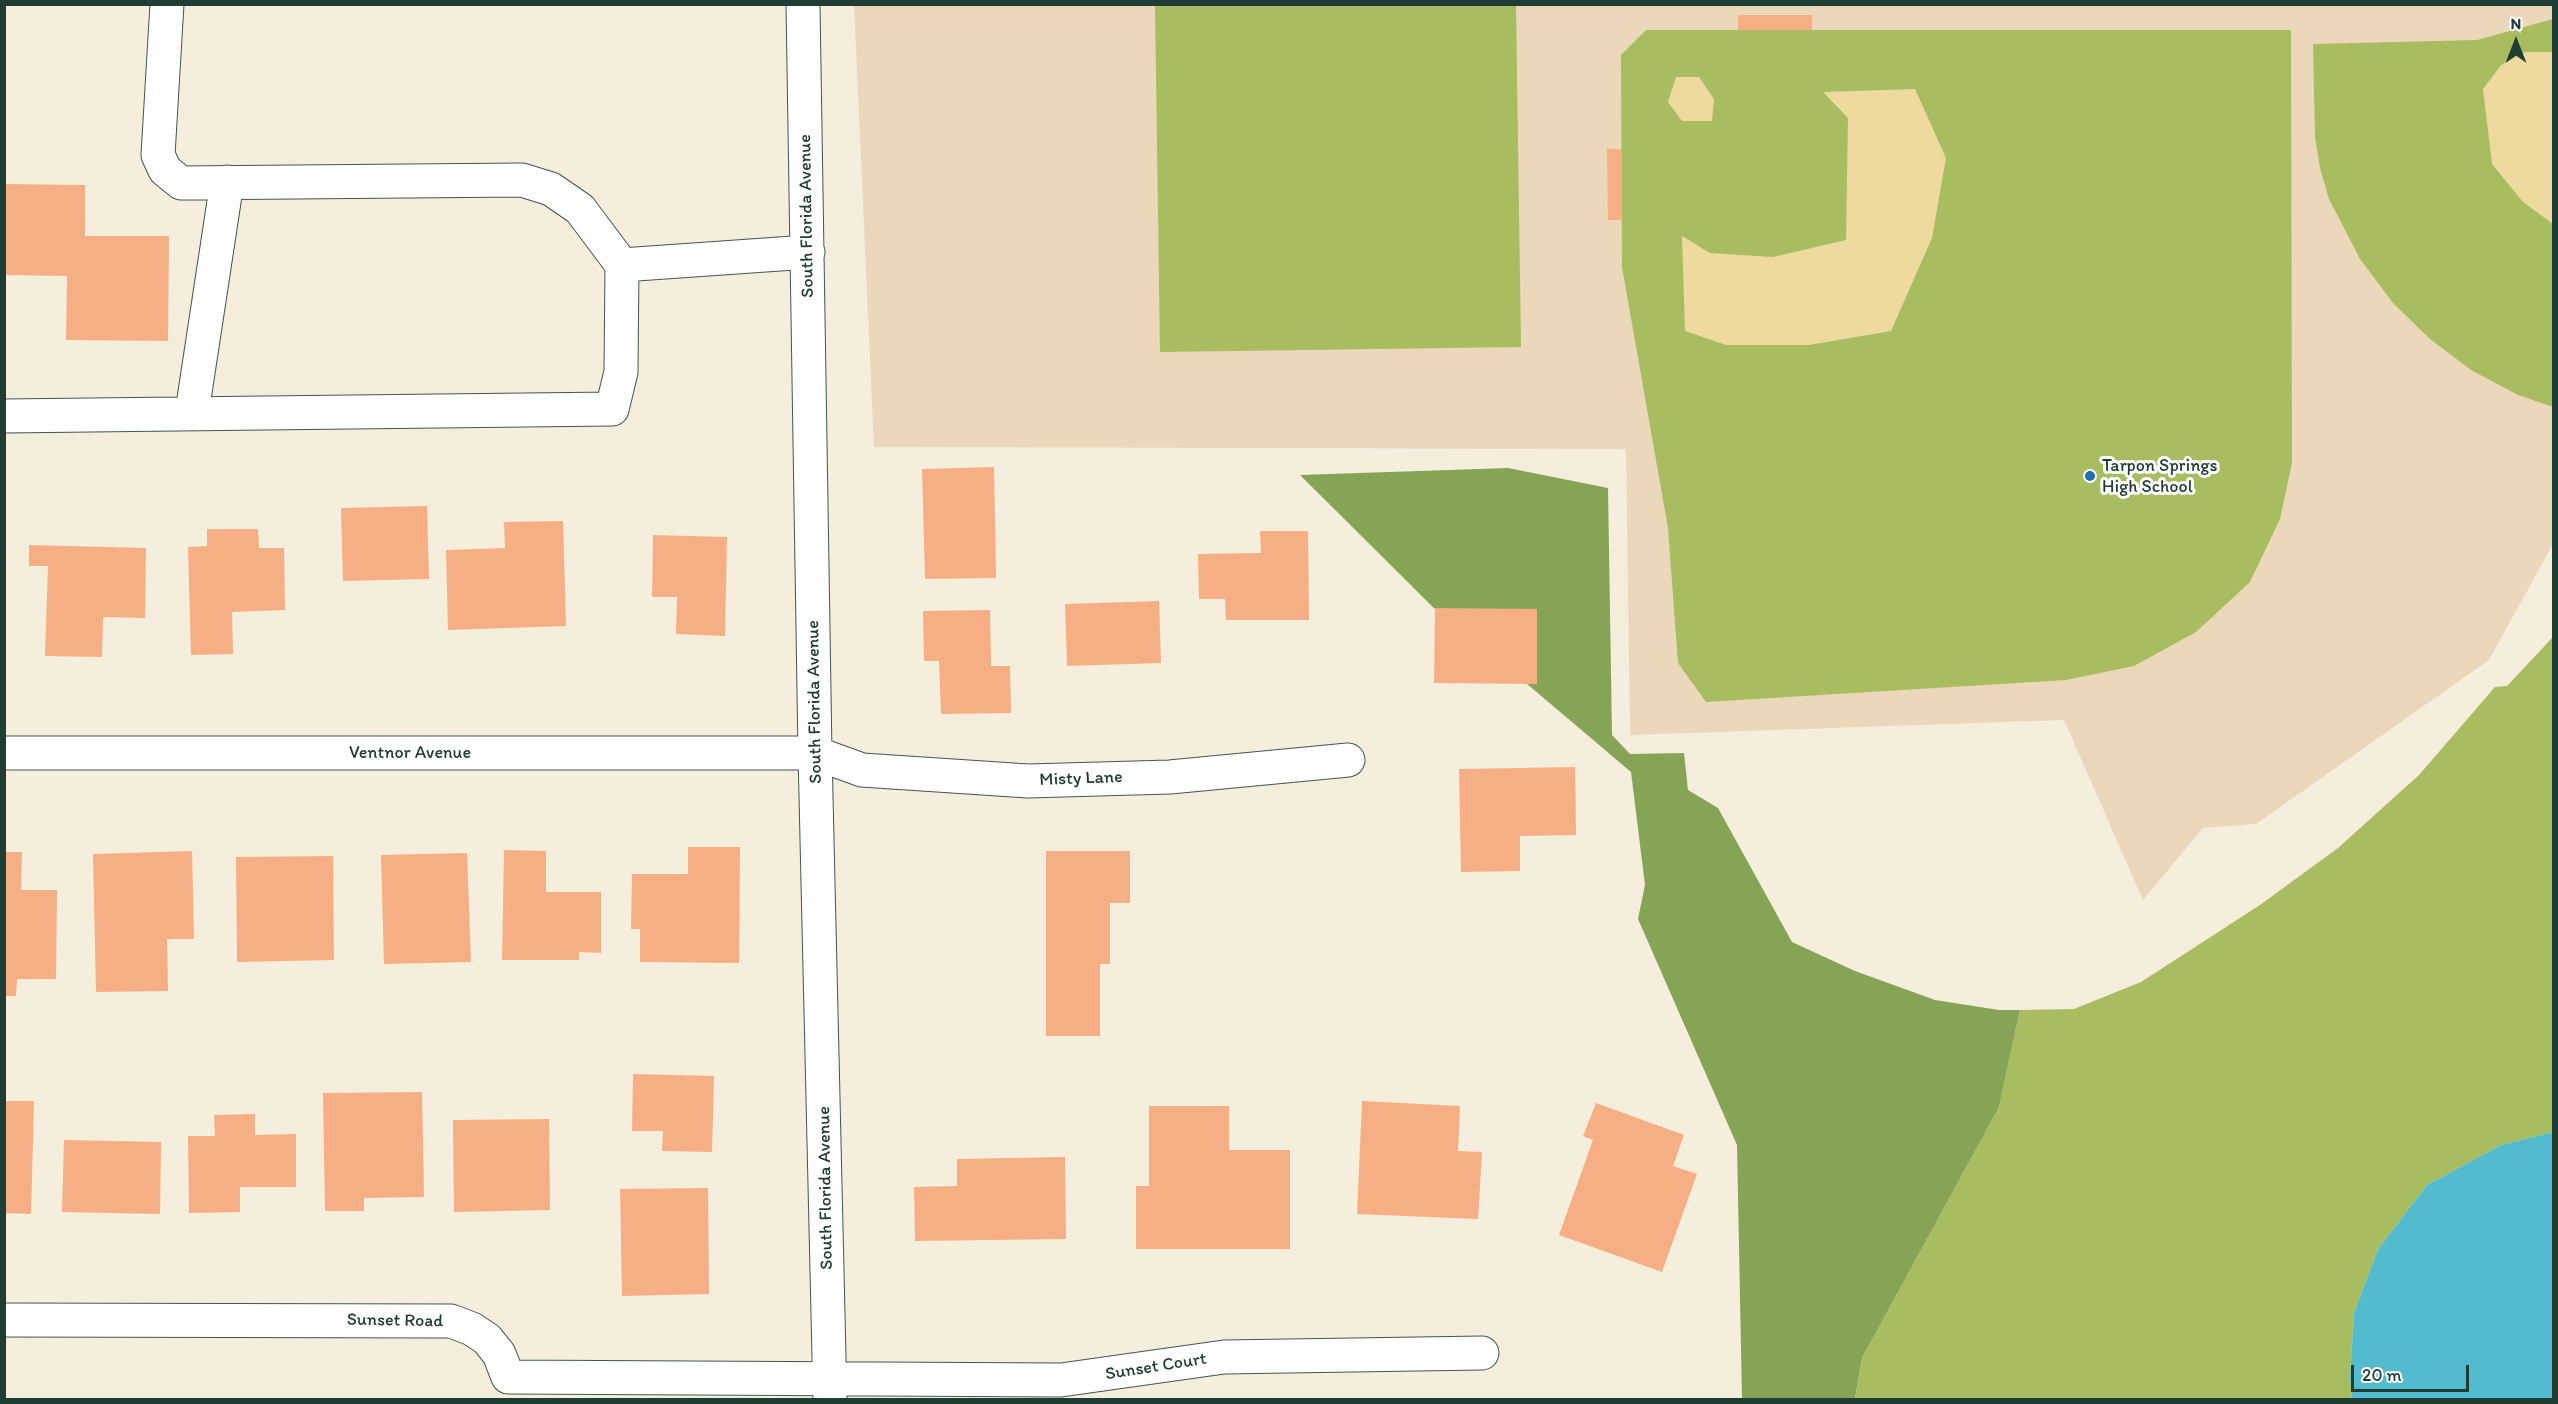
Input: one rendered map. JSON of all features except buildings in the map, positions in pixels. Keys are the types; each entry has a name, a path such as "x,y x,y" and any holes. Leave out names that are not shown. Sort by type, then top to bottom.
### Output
{"street":[{"path":"4,416 192,412 612,409 621,372 622,265 580,209 552,189 522,180 181,183 165,170 158,155 167,4"},
{"name":"South Florida Avenue","path":"803,4 815,753 830,1388"},
{"path":"192,412 227,182"},
{"path":"622,265 808,252"},
{"name":"Ventnor Avenue","path":"4,753 815,753"},
{"name":"Misty Lane","path":"815,753 862,770 1028,781 1170,777 1348,760"},
{"name":"Sunset Road","path":"4,1320 451,1321 472,1329 487,1339 500,1354 508,1388 830,1388"},
{"name":"Sunset Court","path":"830,1388 1061,1380 1224,1357 1482,1353"}],"shaded area":[{"name":"Tarpon Springs High School","path":"854,5 2553,5 2553,544 2489,660 2256,824 2203,828 2143,900 2064,720 1630,735 1626,449 874,447"}],"green space":[{"path":"1155,5 1516,5 1521,347 1160,352"},
{"path":"2553,19 2553,407 2518,395 2471,370 2430,339 2393,303 2360,259 2329,199 2320,168 2315,137 2313,44 2477,40"},
{"path":"1646,30 2291,30 2292,463 2280,519 2250,582 2196,632 2134,666 2066,680 1706,702 1678,663 1668,528 1622,267 1621,55"},
{"path":"1508,468 1608,488 1612,735 1630,754 1684,753 1688,790 1718,808 1792,942 1855,971 1935,1000 1999,1010 2020,1010 1999,1107 1862,1358 1855,1399 1742,1399 1737,1145 1638,919 1645,885 1631,772 1513,672 1454,628 1300,475"},
{"path":"2553,637 2553,1132 2501,1145 2427,1185 2378,1249 2354,1313 2350,1377 2352,1399 1855,1400 1862,1358 1999,1107 2020,1010 2074,1009 2141,982 2260,905 2338,848 2419,775 2495,687 2507,686"}],"sand":[{"path":"2525,52 2553,52 2553,224 2523,202 2492,164 2483,89 2501,65"},
{"path":"1676,77 1699,77 1714,99 1712,121 1682,121 1668,102"},
{"path":"1915,89 1946,158 1932,238 1891,331 1809,345 1726,345 1685,331 1682,236 1710,253 1773,257 1846,240 1848,118 1823,92"}],"water":[{"path":"2553,1132 2553,1399 2352,1399 2350,1377 2354,1313 2378,1249 2427,1185 2501,1145"}],"place":[{"name":"Tarpon Springs High School","path":"2090,476"}]}
